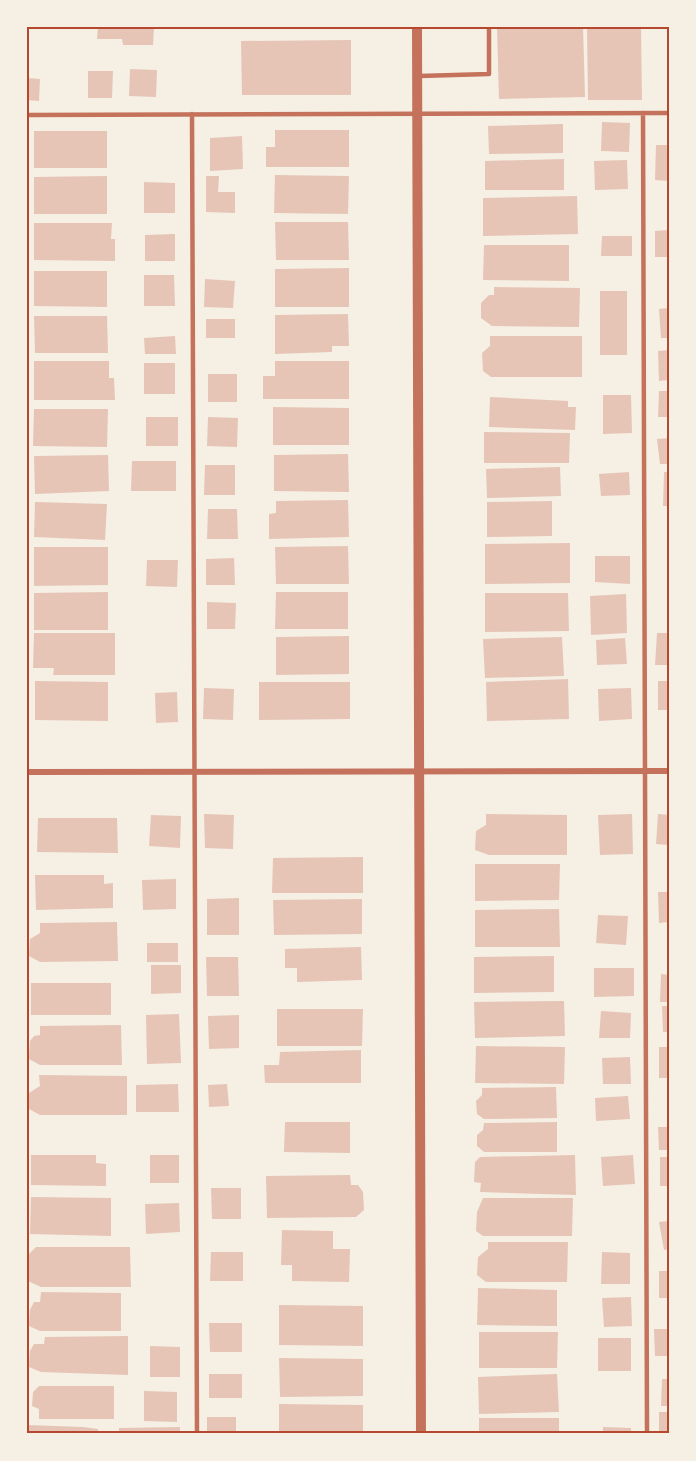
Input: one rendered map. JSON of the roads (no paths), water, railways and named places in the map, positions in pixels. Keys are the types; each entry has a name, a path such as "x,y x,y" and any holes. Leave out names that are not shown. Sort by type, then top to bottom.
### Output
{"street":[{"path":"417,27 421,1434"},
{"path":"27,772 669,771"}],"lane":[{"path":"417,76 489,74 489,27"},
{"path":"643,112 647,1434"},
{"path":"27,115 669,113"},
{"path":"192,114 197,1434"}]}
